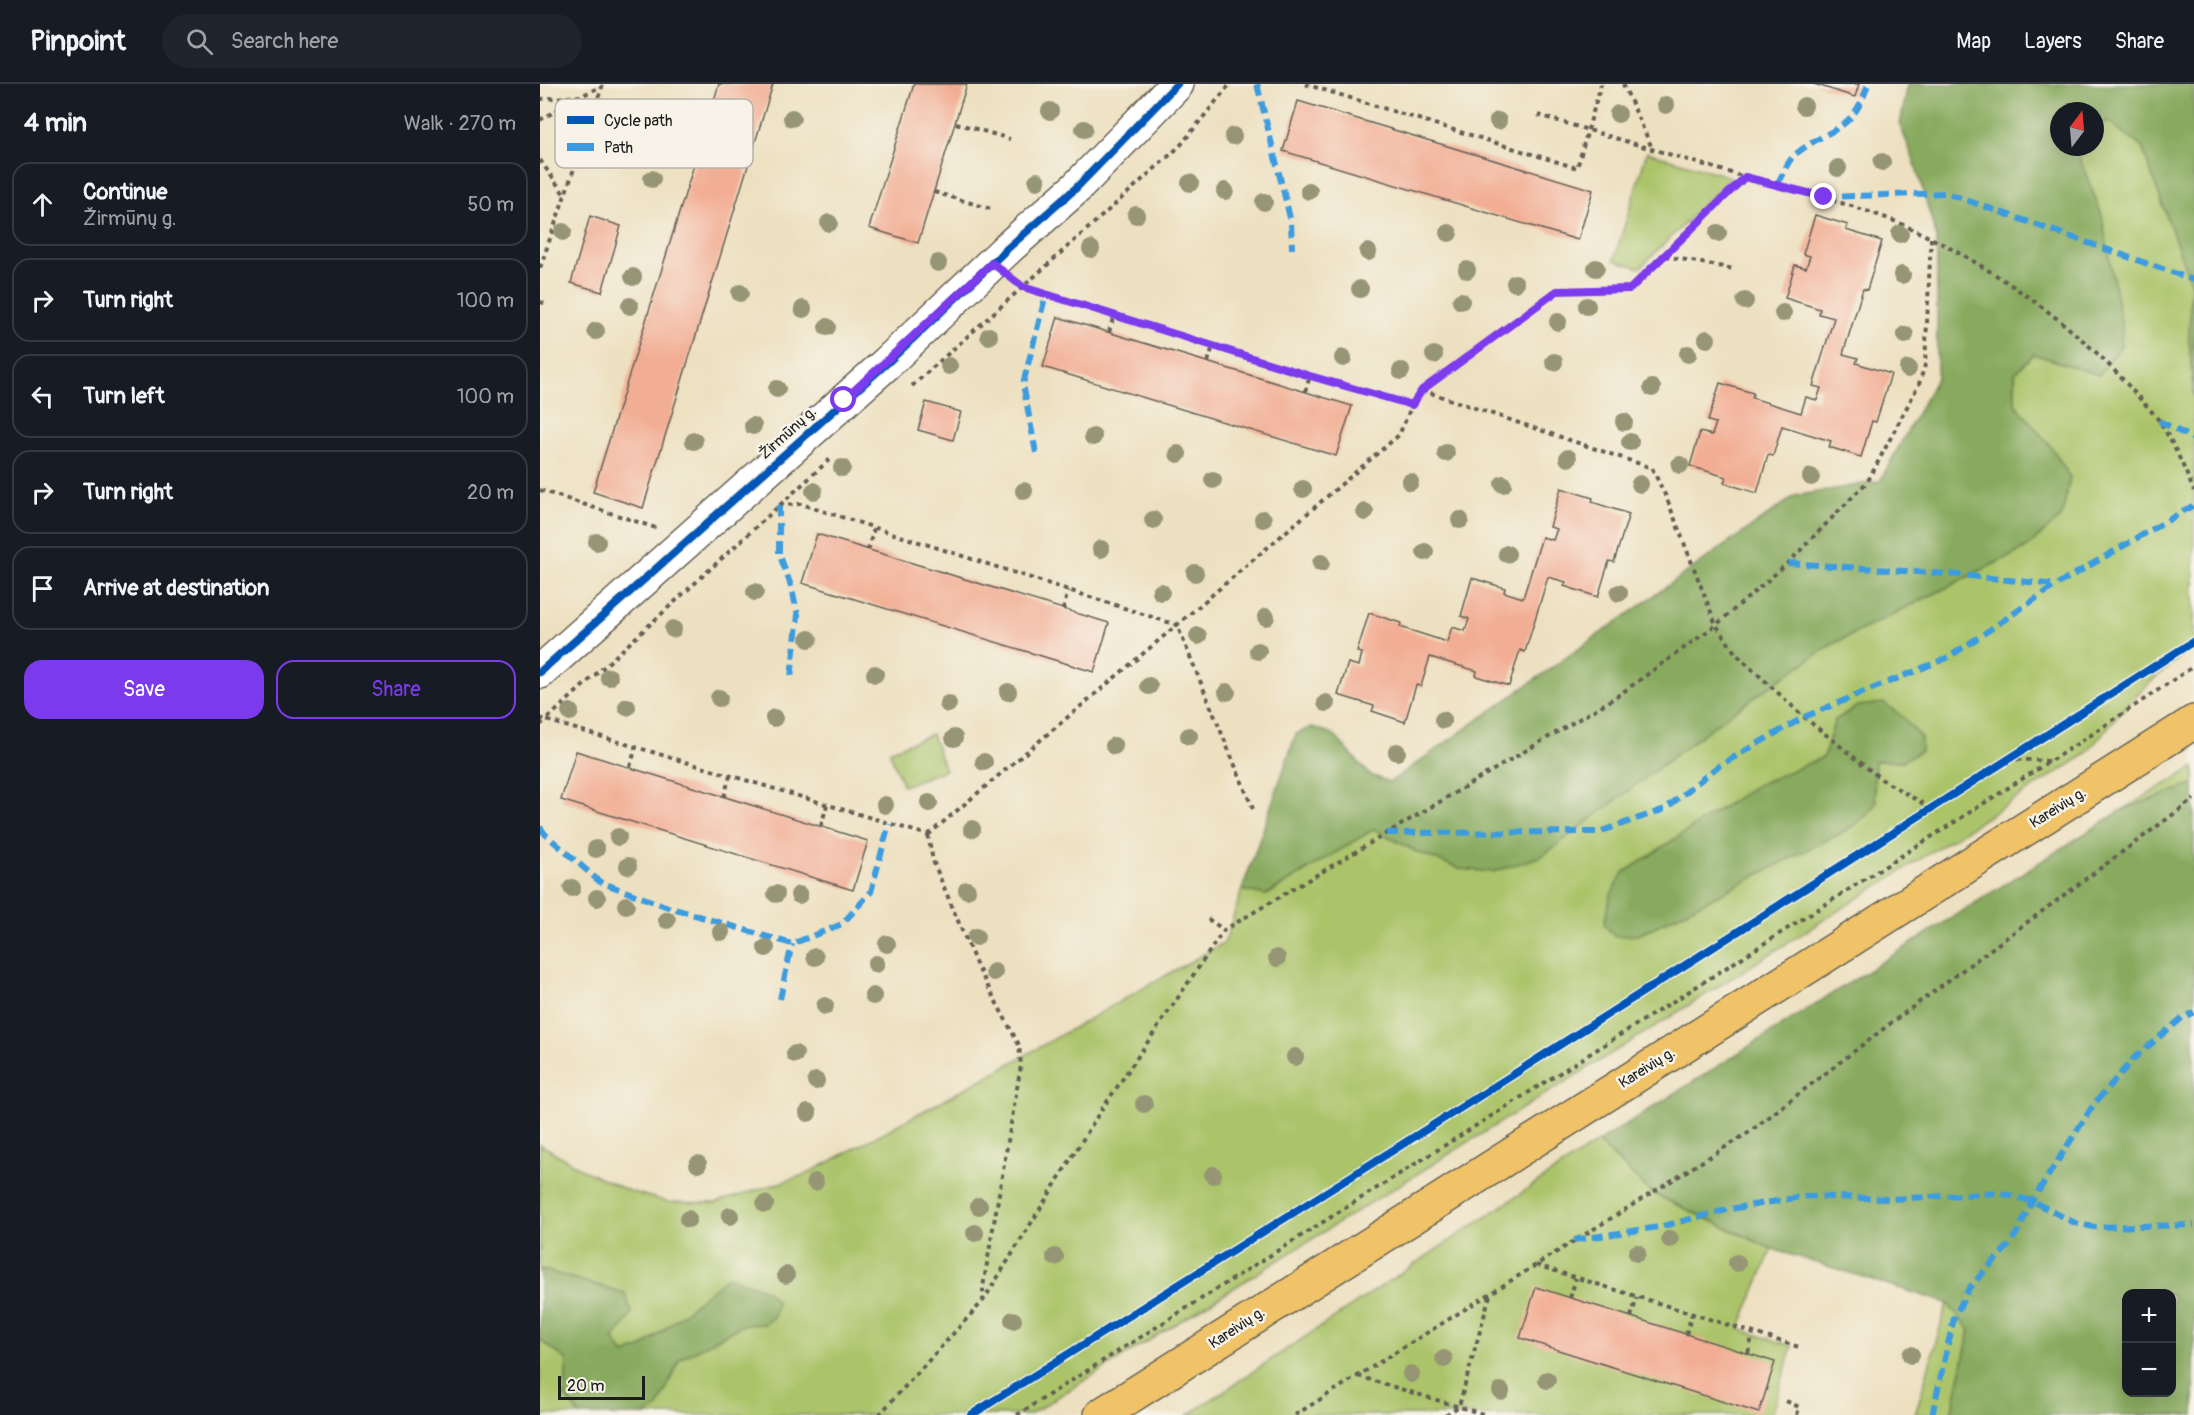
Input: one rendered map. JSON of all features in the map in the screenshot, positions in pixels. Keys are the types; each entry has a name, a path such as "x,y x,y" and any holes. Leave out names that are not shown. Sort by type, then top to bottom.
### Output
{"main road":[{"name":"Kareivių g.","path":"1101,1415 2194,722"}],"street":[{"name":"Žirmūnų g.","path":"540,672 887,363 992,263 1077,188 1177,84"}],"path":[{"path":"910,387 1180,146 1230,84"},
{"path":"1305,84 1577,168 1601,84"},
{"path":"1623,84 1652,149"},
{"path":"576,99 602,85"},
{"path":"540,99 581,96"},
{"path":"540,120 555,111"},
{"path":"1538,115 1745,177 1824,197 1897,223 1931,238 1986,270 2063,322 2111,365 2159,421 2177,451 2194,491"},
{"path":"956,123 1010,139"},
{"path":"540,160 564,194"},
{"path":"540,268 573,168"},
{"path":"928,835 1399,435 1412,405 1422,390 1557,291 1630,289 1745,177"},
{"path":"934,192 991,209"},
{"path":"879,1415 983,1301 1098,1115 1224,930 1616,697 1716,625 1788,563 1868,481 1919,384 1925,365 1931,238"},
{"path":"1664,256 1734,269"},
{"path":"992,263 1023,287 1310,376 1412,405"},
{"path":"540,302 548,304"},
{"path":"1109,332 1114,315"},
{"path":"1208,362 1213,346"},
{"path":"1305,392 1310,376"},
{"path":"1422,390 1652,468 1668,499 1716,625 1736,654 1804,717 1881,779 1930,808"},
{"path":"540,725 832,457"},
{"path":"540,490 691,539"},
{"path":"779,505 801,504 1177,625"},
{"path":"868,550 874,528"},
{"path":"1062,609 1068,591"},
{"path":"1177,625 1253,809"},
{"path":"1017,1415 2050,761 2194,666"},
{"path":"540,718 928,835"},
{"path":"630,767 636,747"},
{"path":"1998,765 2018,753"},
{"path":"2008,759 2050,761"},
{"path":"724,796 730,776"},
{"path":"1295,1415 1748,1133 1891,1023 2194,799"},
{"path":"1921,815 1940,802"},
{"path":"821,826 827,805"},
{"path":"928,835 933,861 976,964 1019,1045 1021,1065 982,1287 983,1301"},
{"path":"1209,919 1224,930"},
{"path":"1536,1265 1802,1348"},
{"path":"1570,1298 1576,1278"},
{"path":"1446,1415 1459,1407 1490,1294"},
{"path":"1631,1317 1637,1297"},
{"path":"1686,1334 1692,1314"},
{"path":"1748,1353 1753,1333"},
{"path":"1358,1376 1486,1415"},
{"path":"1786,1401 1799,1407 1797,1415"}],"green space":[{"path":"1908,84 2194,84 2194,401 2189,337 2191,284 2142,147 2108,121 2104,122 2104,102 2050,102 2050,156 2079,156 2102,216 2122,328 2121,346 2099,375 2034,354 2015,373 2015,404 2052,448 2070,477 2062,516 2026,548 1829,646 1727,716 1542,856 1493,872 1460,869 1417,852 1374,829 1266,895 1242,890 1296,734 1312,727 1333,734 1370,775 1390,782 1795,496 1880,481 1937,377 1937,239 1915,163 1900,125"},
{"path":"2108,121 2142,147 2191,284 2189,337 2194,401 2194,648 2149,684 2122,711 2085,755 1670,1017 1029,1415 646,1415 658,1407 680,1359 742,1325 765,1324 669,1325 643,1347 624,1354 613,1339 632,1314 625,1293 540,1269 540,1144 585,1171 629,1191 668,1202 716,1203 807,1174 999,1070 1225,942 1242,890 1267,895 1374,829 1417,852 1727,716 1829,646 2026,548 2052,448 2015,404 2015,372 2034,354 2099,375 2102,216 2079,156 2104,156 2104,122","holes":["1835,720 1902,761 1874,761 1876,803 1793,857 1638,935 1755,786 1824,757"]},
{"path":"1647,152 1731,177 1640,268 1614,260"},
{"path":"1884,703 1903,717 1921,738 1921,751 1902,761 1875,761 1876,803 1866,816 1847,830 1638,935 1614,936 1604,924 1611,894 1623,873 1755,786 1824,757 1835,720 1858,706"},
{"path":"932,734 945,770 903,786 889,751"},
{"path":"2194,767 2194,784 2122,810"},
{"path":"2194,784 2194,1415 1951,1415 1970,1330 1947,1303 1772,1249 1652,1193 1598,1142 2122,810"},
{"path":"1598,1142 1652,1193 1772,1249 1739,1329 1792,1346 1772,1415 1188,1415"},
{"path":"540,1269 625,1293 632,1314 613,1339 624,1354 643,1347 728,1276 766,1290 777,1302 774,1316 764,1324 742,1325 680,1359 658,1407 646,1415 580,1415 565,1397 567,1360 540,1340"},
{"path":"1947,1303 1970,1330 1951,1415 1915,1415"},
{"path":"540,1340 567,1360 565,1397 580,1415 540,1415"}],"building":[{"path":"719,84 773,84 753,149 753,99 714,99"},
{"path":"914,84 967,84 918,243 869,228"},
{"path":"1814,84 1859,84 1855,97"},
{"path":"1298,101 1593,190 1578,240 1283,151"},
{"path":"693,168 747,168 643,508 593,492"},
{"path":"1815,215 1848,225 1846,230 1882,241 1867,290 1863,289 1843,354 1858,358 1856,363 1891,374 1876,422 1872,421 1861,457 1829,447 1831,441 1782,426 1773,456 1768,455 1757,493 1724,483 1726,477 1690,466 1700,432 1712,435 1716,423 1708,421 1720,383 1753,393 1752,398 1801,413 1806,397 1817,400 1821,388 1813,386 1834,318 1819,314 1820,309 1785,298 1795,265 1806,268 1810,256 1803,254"},
{"path":"590,216 621,226 602,292 571,283"},
{"path":"1058,317 1352,406 1336,456 1043,367"},
{"path":"926,402 961,412 953,440 918,430"},
{"path":"1561,488 1593,498 1592,502 1629,514 1614,562 1609,561 1598,597 1564,586 1566,582 1548,577 1525,652 1520,650 1509,686 1476,676 1477,671 1430,657 1421,686 1416,685 1405,722 1372,711 1374,706 1338,695 1348,663 1359,666 1362,653 1357,652 1369,613 1401,623 1400,627 1447,642 1452,627 1465,631 1469,619 1461,616 1472,578 1505,588 1504,592 1523,598 1542,537 1553,540 1557,529 1550,527"},
{"path":"817,534 1109,623 1094,672 802,583"},
{"path":"576,751 868,841 853,890 561,800"},
{"path":"1536,1287 1775,1362 1759,1413 1520,1338"}],"marked path":[{"path":"1257,84 1291,222 1292,249"},
{"path":"1777,184 1794,156 1848,120 1862,100 1868,84"},
{"path":"1824,197 1946,193 2194,280"},
{"path":"1036,453 1023,384 1046,294"},
{"path":"2159,421 2194,439"},
{"path":"779,505 779,553 791,586 798,615 791,678"},
{"path":"1386,833 1599,832 1665,809 1717,767 1804,717 1949,657 2056,585 2194,505"},
{"path":"1788,563 1961,575 2056,585"},
{"path":"540,827 600,882 668,907 792,944 842,924 871,892 889,824"},
{"path":"780,999 792,944"},
{"path":"1932,1415 1954,1318 1969,1288 2009,1245 2032,1201 2094,1104 2134,1058 2182,1018 2194,1012"},
{"path":"1574,1240 1659,1227 1730,1209 1806,1196 1891,1199 2000,1193 2032,1201 2075,1223 2094,1227 2194,1225"}],"cycle path":[{"path":"540,672 887,363 1008,248 1076,188 1177,84"},
{"path":"971,1415 1481,1095 2194,641"}],"route":[{"path":"844,400 887,363 992,263 1023,287 1310,376 1412,405 1422,390 1557,291 1630,289 1745,177 1824,197"}]}
